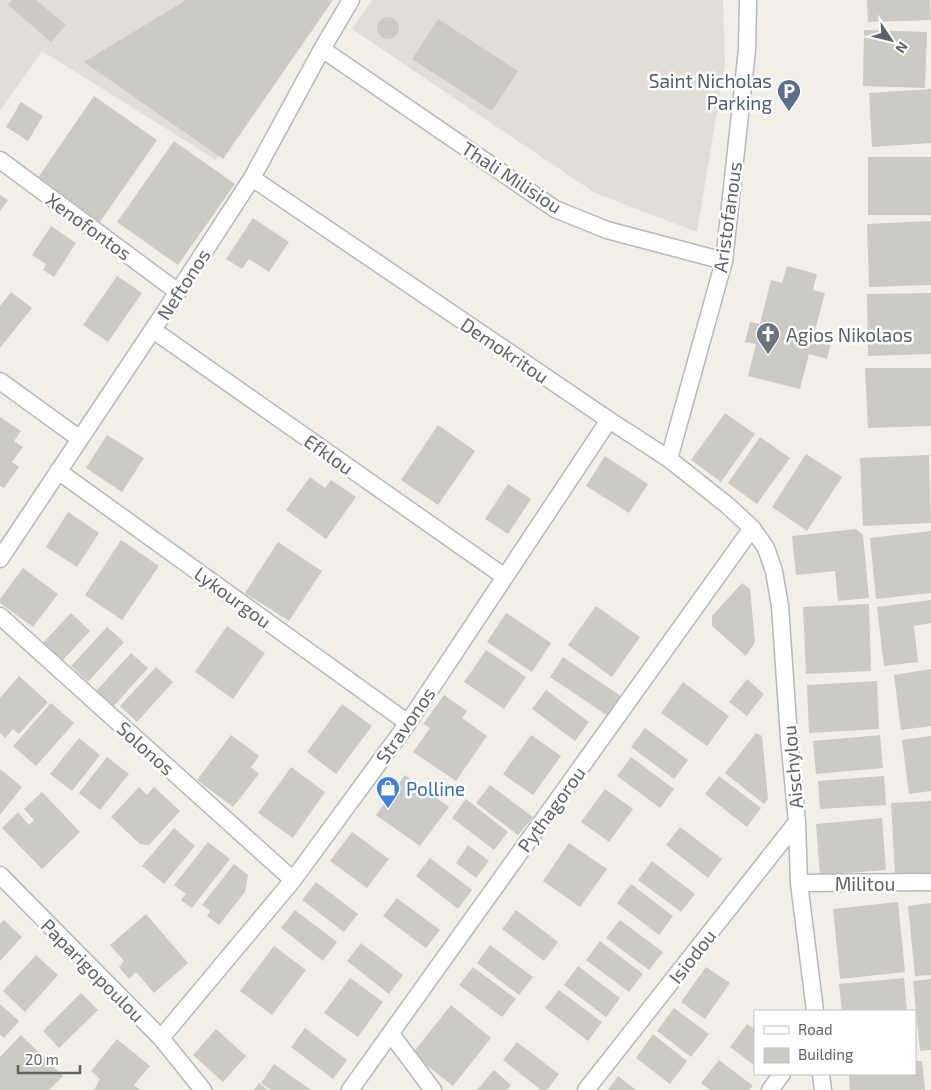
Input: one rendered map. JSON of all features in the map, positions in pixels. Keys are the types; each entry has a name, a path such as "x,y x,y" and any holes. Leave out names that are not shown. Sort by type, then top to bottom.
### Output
{"street":[{"name":"Neftonos","path":"0,559 252,178 322,49 351,0"},
{"name":"Aristofanous","path":"669,459 724,261 747,50 748,0"},
{"name":"Thali Milisiou","path":"322,49 555,209 607,230 724,261"},
{"name":"Xenofontos","path":"0,160 178,292"},
{"name":"Demokritou","path":"252,178 669,459 727,505 752,528"},
{"name":"Efklou","path":"153,330 505,577"},
{"path":"0,381 80,438"},
{"name":"Stravonos","path":"161,1038 292,880 408,723 610,420"},
{"name":"Lykourgou","path":"58,472 408,723"},
{"name":"Aischylou","path":"752,528 766,548 774,571 780,606 788,728 797,822 799,883 815,1010"},
{"name":"Pythagorou","path":"350,1090 752,528"},
{"name":"Solonos","path":"0,616 292,880"},
{"name":"Isiodou","path":"586,1090 797,822"},
{"name":"Paparigopoulou","path":"0,875 161,1038 203,1090"},
{"name":"Militou","path":"799,883 931,882"},
{"path":"390,1034 433,1090"},
{"path":"770,1090 781,1075"},
{"path":"821,1075 823,1090"}],"shaded area":[{"path":"0,0 326,0 216,160 42,51 0,111"},
{"path":"372,0 723,0 725,64 697,232 595,193 352,29"}],"building":[{"path":"12,0 36,0 66,25 51,42 8,5"},
{"path":"186,0 333,0 223,159 84,62"},
{"path":"867,0 930,0 931,20 868,22"},
{"path":"388,17 396,20 399,28 396,36 388,39 380,36 377,28 380,20"},
{"path":"438,19 518,71 492,111 412,59"},
{"path":"864,30 927,32 925,88 863,86"},
{"path":"931,89 931,143 872,147 869,93"},
{"path":"94,96 157,140 100,222 37,179"},
{"path":"21,102 43,116 28,141 6,127"},
{"path":"174,141 235,184 178,265 117,222"},
{"path":"868,157 931,157 931,215 868,215"},
{"path":"0,195 8,200 0,211"},
{"path":"253,218 289,242 269,272 249,259 242,269 226,259"},
{"path":"931,221 931,285 869,287 867,224"},
{"path":"51,226 76,243 54,277 43,270 46,264 32,255"},
{"path":"787,266 817,274 813,290 825,293 814,334 832,338 827,359 809,354 800,389 748,376 756,344 745,342 750,322 760,324 771,280 782,283"},
{"path":"117,276 142,293 108,342 83,325"},
{"path":"11,292 32,308 0,348 0,306"},
{"path":"931,293 931,354 868,356 867,294"},
{"path":"865,368 931,368 931,426 868,428"},
{"path":"725,413 755,434 721,482 691,460"},
{"path":"0,417 21,431 14,441 23,447 12,462 19,467 4,488 0,486"},
{"path":"438,425 475,451 438,505 401,480"},
{"path":"107,435 144,458 122,492 86,468"},
{"path":"760,437 790,458 757,504 728,483"},
{"path":"806,454 842,477 807,531 772,507"},
{"path":"929,455 931,523 863,526 860,458"},
{"path":"605,456 648,484 629,513 586,486"},
{"path":"310,477 325,488 331,480 356,497 326,539 286,510"},
{"path":"508,484 531,499 508,534 485,519"},
{"path":"68,512 99,533 77,567 46,547"},
{"path":"856,529 863,535 869,598 838,601 835,571 796,575 792,536"},
{"path":"931,531 931,593 876,599 870,538"},
{"path":"121,540 159,566 122,620 85,595"},
{"path":"278,542 322,571 289,621 245,593"},
{"path":"23,568 58,594 33,627 0,603 0,599"},
{"path":"742,583 750,589 755,642 746,656 712,626 712,616"},
{"path":"931,600 931,623 914,626 918,662 884,666 877,607"},
{"path":"869,604 871,671 806,674 803,607"},
{"path":"596,606 640,637 612,677 568,645"},
{"path":"71,613 90,631 61,662 42,644"},
{"path":"506,613 551,643 532,672 487,642"},
{"path":"227,626 265,653 233,699 195,672"},
{"path":"107,627 124,642 88,682 71,666"},
{"path":"486,650 526,677 504,709 464,682"},
{"path":"131,653 148,668 112,708 95,692"},
{"path":"563,657 621,696 608,716 550,677"},
{"path":"156,667 173,682 137,722 120,706"},
{"path":"931,669 931,726 901,730 894,675"},
{"path":"19,676 48,702 19,734 13,729 5,738 0,733 0,698"},
{"path":"747,679 764,694 747,716 729,702"},
{"path":"877,681 879,729 809,733 807,685"},
{"path":"683,682 729,716 707,746 661,713"},
{"path":"546,690 589,722 575,741 532,709"},
{"path":"444,695 467,711 462,718 487,736 456,781 413,752 430,728 423,724"},
{"path":"51,703 74,723 36,766 13,746"},
{"path":"342,704 372,726 336,774 307,752"},
{"path":"645,728 688,760 674,779 631,747"},
{"path":"756,733 762,736 768,799 764,804 725,773"},
{"path":"231,735 259,756 251,767 259,774 233,807 197,780"},
{"path":"531,735 561,756 533,795 503,774"},
{"path":"880,735 883,768 816,774 813,741"},
{"path":"931,736 931,791 909,794 902,740"},
{"path":"79,738 100,755 72,791 50,774"},
{"path":"107,757 129,774 100,810 79,793"},
{"path":"631,757 674,789 660,808 617,776"},
{"path":"291,767 325,792 293,838 258,813"},
{"path":"0,769 22,787 0,815"},
{"path":"405,775 449,807 420,846 376,815"},
{"path":"719,776 761,808 747,827 705,794"},
{"path":"884,776 886,805 820,809 818,781"},
{"path":"490,785 533,817 518,835 476,803"},
{"path":"139,787 147,795 154,787 180,811 149,845 140,844 111,817"},
{"path":"605,789 633,809 609,842 581,822"},
{"path":"42,792 80,832 42,869 2,828 18,812 29,825 34,820 24,809"},
{"path":"466,799 508,832 494,850 452,818"},
{"path":"931,801 931,873 895,875 891,803"},
{"path":"882,818 886,870 820,875 816,824"},
{"path":"680,827 722,859 708,878 666,845"},
{"path":"174,828 195,846 164,884 142,866"},
{"path":"352,832 389,859 367,888 330,861"},
{"path":"208,842 230,859 192,908 181,900 186,894 174,885"},
{"path":"569,843 607,869 580,907 543,881"},
{"path":"468,845 489,861 476,878 456,863"},
{"path":"430,858 472,890 458,909 416,876"},
{"path":"652,861 695,894 681,912 638,880"},
{"path":"234,864 248,875 245,892 219,925 207,916 210,911 202,905"},
{"path":"316,882 358,914 344,932 302,900"},
{"path":"631,884 673,916 659,935 617,903"},
{"path":"397,898 440,930 426,948 383,916"},
{"path":"898,902 905,972 840,979 833,909"},
{"path":"931,903 931,975 915,976 908,906"},
{"path":"295,910 337,942 323,961 281,928"},
{"path":"516,910 558,942 544,961 502,929"},
{"path":"146,914 188,963 154,993 136,972 129,979 119,967 124,961 110,945"},
{"path":"4,920 22,937 0,961 0,924"},
{"path":"620,920 663,952 649,970 606,938"},
{"path":"600,941 643,974 629,992 586,960"},
{"path":"361,943 403,975 389,994 347,961"},
{"path":"490,945 533,977 519,995 477,963"},
{"path":"274,946 306,970 272,1015 240,991"},
{"path":"36,955 58,975 25,1012 3,991"},
{"path":"578,966 620,998 606,1017 564,985"},
{"path":"473,967 516,999 502,1017 459,985"},
{"path":"706,967 730,983 705,1019 681,1002"},
{"path":"350,978 383,1002 358,1037 324,1013"},
{"path":"904,978 907,1010 842,1010 839,984"},
{"path":"931,979 931,1050 920,1051 913,981"},
{"path":"559,990 602,1022 588,1041 545,1008"},
{"path":"81,993 98,1010 59,1048 43,1031"},
{"path":"0,1004 19,1021 4,1038 0,1035"},
{"path":"451,1005 491,1038 453,1086 412,1054"},
{"path":"674,1008 709,1034 691,1057 657,1031"},
{"path":"747,1024 754,1028 754,1065 730,1047"},
{"path":"305,1028 347,1060 333,1079 291,1047"},
{"path":"216,1029 246,1056 223,1082 193,1055"},
{"path":"653,1034 687,1061 670,1084 636,1058"},
{"path":"21,1035 63,1076 49,1090 0,1090 0,1057"},
{"path":"117,1039 150,1066 134,1085 140,1090 94,1090 100,1079 91,1071"},
{"path":"517,1042 559,1074 547,1090 541,1090 503,1060"},
{"path":"719,1060 753,1086 749,1090 710,1090 701,1083"},
{"path":"916,1061 922,1061 925,1090 850,1090 849,1075 916,1075"},
{"path":"274,1064 311,1090 271,1090 261,1083"},
{"path":"494,1070 511,1085 507,1090 477,1090"},
{"path":"618,1076 636,1090 608,1090"},
{"path":"259,1083 268,1090 254,1090"}],"place":[{"name":"Saint Nicholas Parking","path":"789,112"},
{"name":"Agios Nikolaos","path":"768,355"},
{"name":"Polline","path":"388,809"}]}
